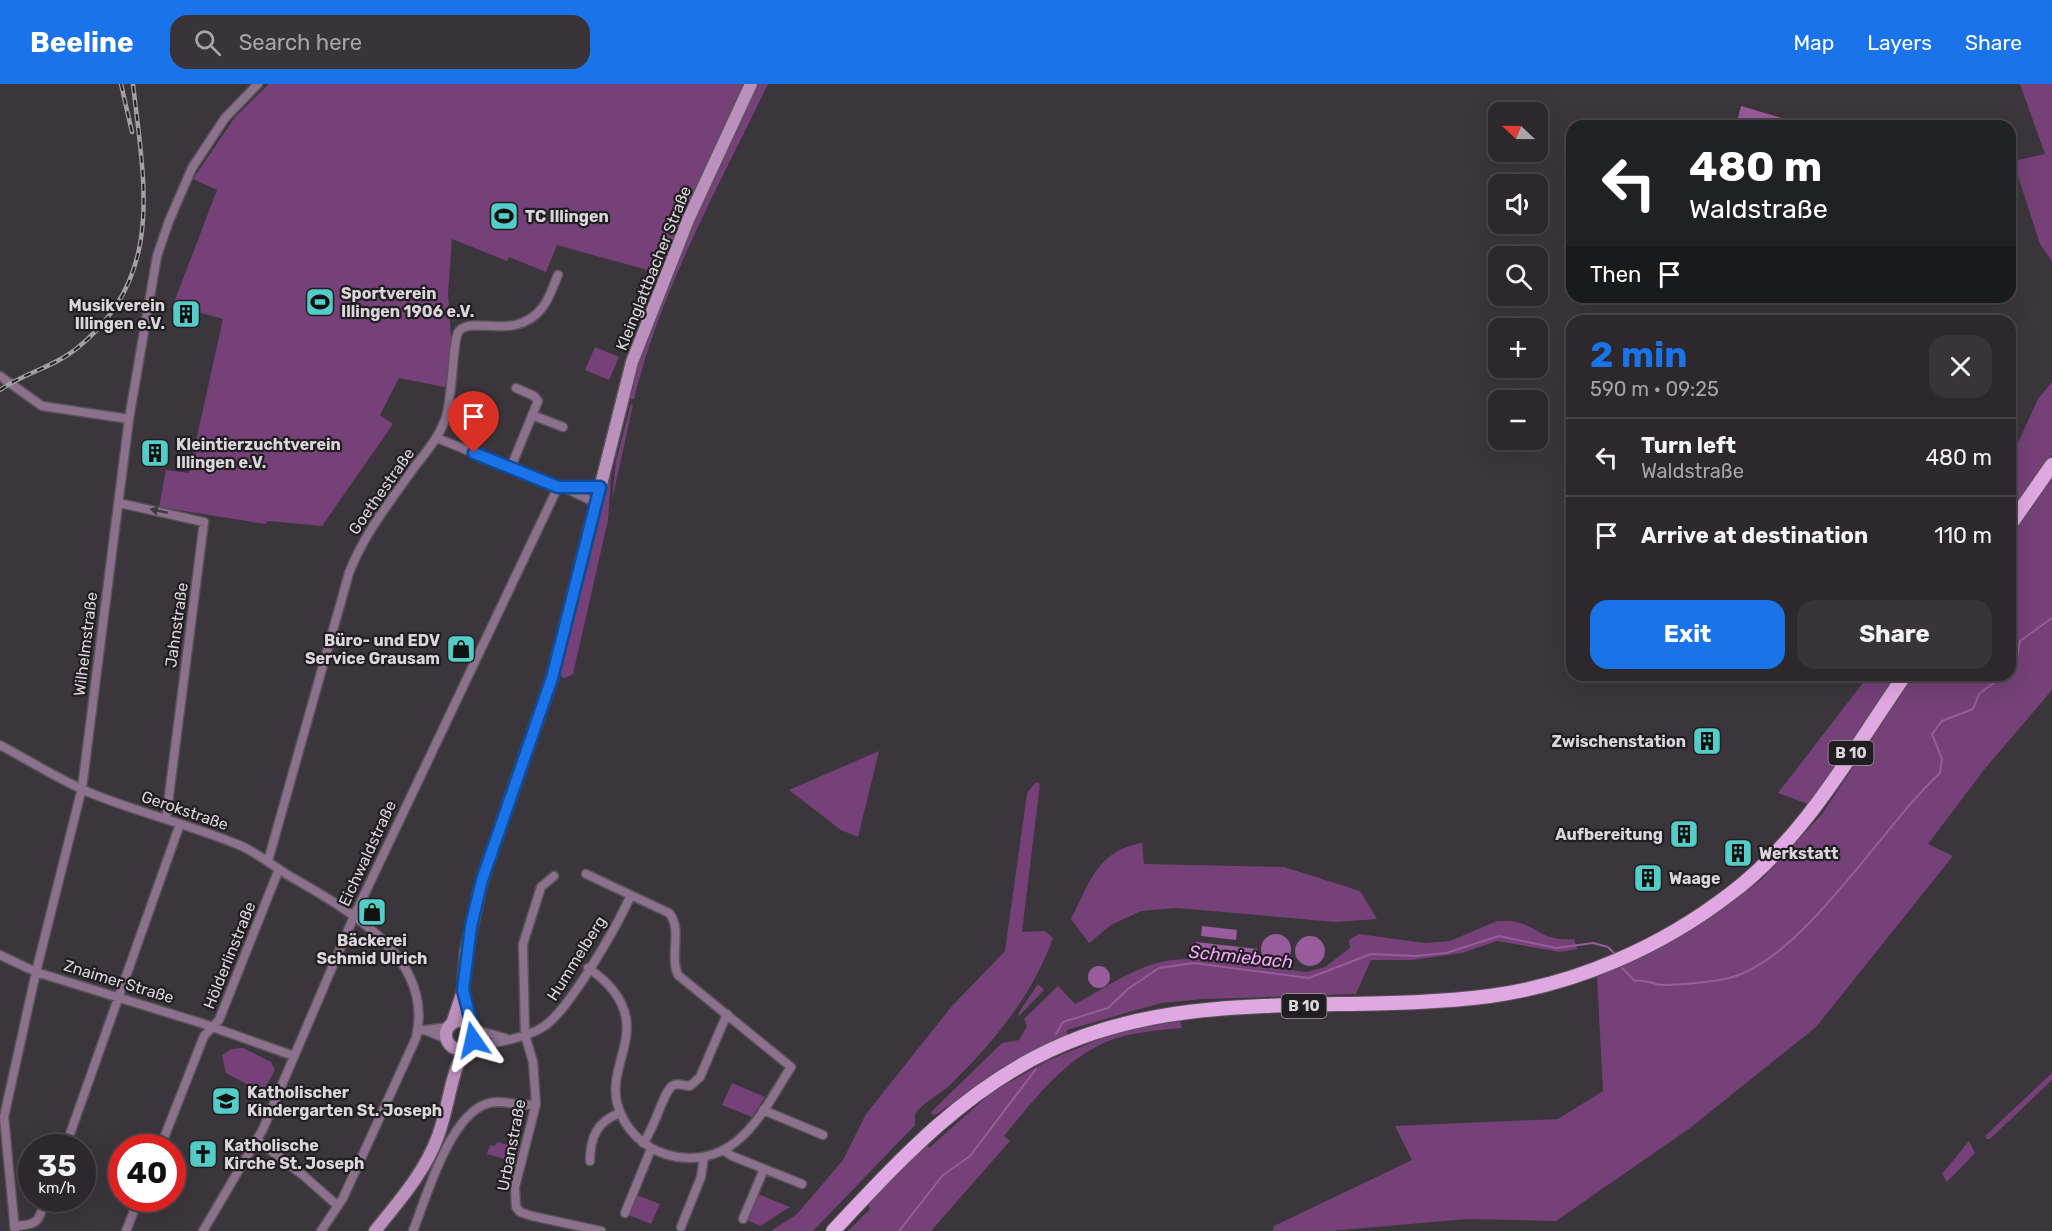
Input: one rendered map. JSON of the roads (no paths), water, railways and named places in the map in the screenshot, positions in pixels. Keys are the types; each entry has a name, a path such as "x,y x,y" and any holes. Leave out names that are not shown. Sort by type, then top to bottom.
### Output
{"main road":[{"path":"2016,516 2052,465"},
{"name":"B 10","path":"833,1231 919,1140 962,1105 1024,1064 1083,1037 1143,1019 1200,1010 1427,1000 1507,993 1574,977 1644,947 1728,896 1773,855 1824,793 1901,681"}],"street":[{"name":"Wilhelmstraße","path":"15,1228 4,1117 36,972 82,788 129,420 145,315 157,256 192,168 225,118 258,84"},
{"name":"Kleinglattbacher Straße","path":"375,1231 427,1161 445,1113 452,1078 450,1034 463,990 466,952 482,880 552,678 620,403 651,309 751,84"},
{"name":"Goethestraße","path":"268,861 351,566 361,544 378,517 437,438 447,417 453,391 456,340 459,331 466,326 510,328 525,322 542,308 558,275"},
{"path":"0,376 42,406 129,420"},
{"path":"511,468 538,402 534,396 516,388"},
{"path":"532,415 563,427"},
{"path":"437,438 596,503"},
{"path":"561,488 600,487"},
{"name":"Eichwaldstraße","path":"203,1231 257,1140 354,914 561,488"},
{"name":"Jahnstraße","path":"119,503 200,519 204,522 205,531 166,819"},
{"name":"Gerokstraße","path":"0,745 82,788 240,845 354,914 393,953 413,984 422,1031"},
{"path":"70,1134 180,824"},
{"name":"Hölderlinstraße","path":"165,1134 204,1036 219,1020 279,869"},
{"path":"586,874 672,916 675,924 674,963 678,975 791,1067 747,1132 723,1150 704,1157 670,1157 642,1143 629,1129 620,1113 615,1087 627,1033 626,1019 617,995 588,968"},
{"name":"Urbanstraße","path":"554,876 541,887 523,944 525,1035 533,1062 536,1104 515,1187 516,1207 520,1212 531,1216 601,1231"},
{"name":"Hummelberg","path":"468,1046 525,1035 553,1020 588,968 630,897"},
{"name":"Znaimer Straße","path":"0,955 36,972 119,996 294,1056"},
{"name":"Kleinglattbacher Straße","path":"452,1078 474,1037 463,990"},
{"path":"642,1143 652,1129 669,1089 678,1084 690,1086 700,1077 727,1014"},
{"path":"321,1231 338,1206 422,1031 450,1034 464,1022 472,1028"},
{"name":"Hummelberg","path":"472,1028 505,1038"},
{"path":"450,1034 458,1049 468,1046"},
{"path":"413,1231 442,1158 472,1113 488,1103 515,1106 536,1104"},
{"path":"763,1110 823,1135"},
{"path":"590,1161 590,1148 599,1126 607,1118 620,1113"},
{"path":"257,1140 338,1206"},
{"path":"625,1213 651,1149"},
{"path":"723,1150 732,1156 802,1184"},
{"path":"681,1227 701,1177 704,1157"},
{"path":"743,1219 764,1169"},
{"path":"15,1228 33,1225 38,1221 41,1212"},
{"path":"126,1231 133,1212"}],"water":[{"path":"1741,106 1788,120 1738,120"},
{"path":"1202,926 1237,930 1236,940 1201,936"},
{"path":"1276,934 1286,939 1291,949 1286,959 1276,964 1266,959 1261,949 1266,939"},
{"path":"1310,936 1320,941 1325,951 1320,961 1310,966 1300,961 1295,951 1300,941"},
{"path":"1196,942 1258,949 1256,962 1195,954"},
{"path":"1099,966 1109,973 1110,977 1103,987 1099,988 1089,981 1088,977 1095,967"}],"waterway":[{"name":"Schmiebach","path":"2016,660 2020,641 2052,618"},
{"name":"Schmiebach","path":"1622,968 1635,981 1661,985 1714,981 1729,978 1757,966 1785,945 1841,888 1917,796 1940,773 1942,759 1932,734 1942,721 1973,709 1979,694 1996,681"},
{"name":"Schmiebach","path":"1056,1034 1063,1022 1108,1008 1128,989 1159,968 1194,963 1309,978 1371,954 1415,956 1446,953 1499,936 1556,948 1593,943 1608,947 1615,954"},
{"name":"Schmiebach","path":"899,1231 943,1175 970,1156 1036,1069"}],"railway":[{"path":"121,84 132,132"},
{"path":"0,390 58,361 76,349 105,321 124,292 136,260 142,227 144,193 133,84"}],"place":[{"name":"TC Illingen","path":"504,216"},
{"name":"Sportverein Illingen 1906 e.V.","path":"320,302"},
{"name":"Musikverein Illingen e.V.","path":"186,314"},
{"name":"Kleintierzuchtverein Illingen e.V.","path":"155,453"},
{"name":"Büro- und EDV Service Grausam","path":"461,649"},
{"name":"Zwischenstation","path":"1707,741"},
{"name":"Aufbereitung","path":"1684,834"},
{"name":"Werkstatt","path":"1738,853"},
{"name":"Waage","path":"1648,878"},
{"name":"Bäckerei Schmid Ulrich","path":"372,912"},
{"name":"Katholischer Kindergarten St. Joseph","path":"226,1101"},
{"name":"Katholische Kirche St. Joseph","path":"203,1154"}]}
